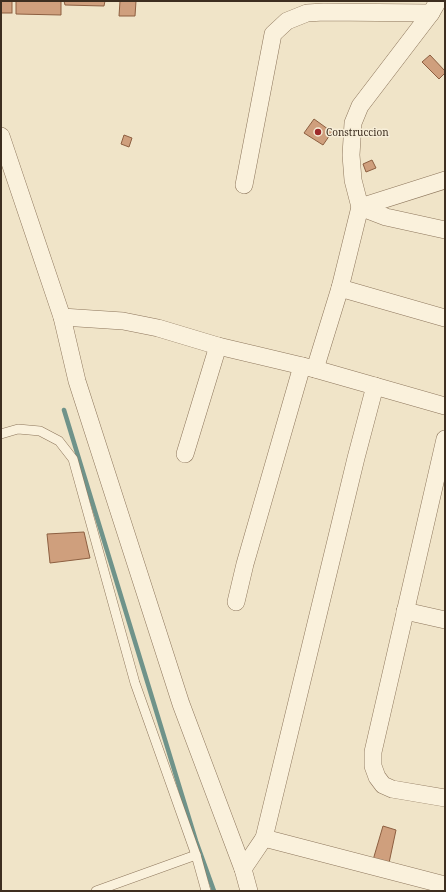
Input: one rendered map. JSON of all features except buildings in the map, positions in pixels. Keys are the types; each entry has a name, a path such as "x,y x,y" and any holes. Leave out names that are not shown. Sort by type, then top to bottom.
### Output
{"street":[{"path":"244,185 273,34 287,21 307,13 435,7"},
{"path":"236,602 245,564 308,368 340,288 360,207 353,180 351,161 353,123 360,106 435,7"},
{"path":"1,136 62,317 77,381 181,704 243,869 249,891"},
{"path":"360,207 445,180"},
{"path":"360,207 386,217 445,230"},
{"path":"340,288 445,318"},
{"path":"62,317 122,321 158,328 218,346 308,368 445,406"},
{"path":"185,454 218,346"},
{"path":"243,869 264,838 354,466 375,386"},
{"path":"445,438 373,752 373,766 377,777 383,785 392,789 445,798"},
{"path":"405,611 445,620"},
{"path":"264,838 445,885"}],"lane":[{"path":"1,434 18,429 40,431 59,441 73,459 135,683 196,855 206,891"},
{"path":"96,891 196,855"}],"waterway":[{"path":"64,410 196,841 214,891"}],"place":[{"name":"Construccion","path":"318,132"}]}
